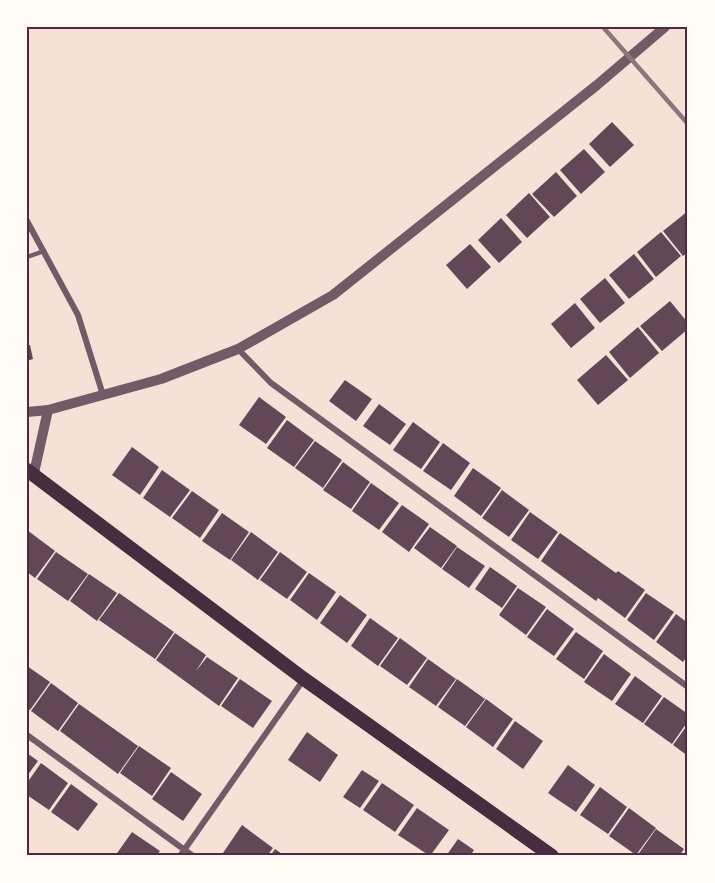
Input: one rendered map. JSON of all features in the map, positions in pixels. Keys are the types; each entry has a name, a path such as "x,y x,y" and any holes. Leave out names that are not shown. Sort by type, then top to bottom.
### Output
{"main road":[{"path":"30,472 304,679 552,856"}],"street":[{"path":"27,412 48,410 160,379 238,349 333,295 597,86 665,27"},
{"path":"27,221 78,315 103,396"},
{"path":"238,349 271,383 688,687"},
{"path":"30,472 48,410"},
{"path":"180,856 304,679"},
{"path":"27,735 193,856"}],"lane":[{"path":"27,257 44,251"}],"building":[{"path":"612,122 634,145 610,167 589,144"},
{"path":"584,149 605,172 581,194 560,170"},
{"path":"556,172 577,196 554,217 532,194"},
{"path":"529,193 550,217 527,238 506,215"},
{"path":"688,211 688,252 683,256 663,231"},
{"path":"501,218 522,242 499,263 478,240"},
{"path":"661,232 681,256 656,277 637,252"},
{"path":"470,244 491,267 467,289 446,265"},
{"path":"634,254 654,279 629,299 609,275"},
{"path":"605,278 625,303 600,323 580,299"},
{"path":"670,301 688,323 688,329 662,351 640,326"},
{"path":"575,303 595,328 571,348 551,324"},
{"path":"638,327 659,353 630,378 609,352"},
{"path":"27,345 30,345 33,359 27,361"},
{"path":"606,355 628,380 598,405 577,380"},
{"path":"345,380 372,399 356,421 329,401"},
{"path":"259,397 286,417 266,444 239,425"},
{"path":"379,404 406,424 390,445 363,426"},
{"path":"287,420 314,440 294,467 267,448"},
{"path":"413,422 440,442 421,469 393,450"},
{"path":"315,441 342,460 323,488 295,468"},
{"path":"443,443 470,463 451,490 423,471"},
{"path":"132,447 159,467 140,495 112,475"},
{"path":"343,462 370,482 351,509 323,490"},
{"path":"473,468 501,488 481,516 454,496"},
{"path":"162,470 190,490 170,517 143,498"},
{"path":"371,483 399,503 379,530 352,511"},
{"path":"502,490 529,510 509,537 482,518"},
{"path":"192,491 219,510 200,538 172,518"},
{"path":"402,505 429,524 409,552 382,532"},
{"path":"530,512 558,532 538,559 511,540"},
{"path":"222,513 249,532 230,560 202,541"},
{"path":"430,527 457,546 441,568 414,548"},
{"path":"27,530 55,551 35,578 27,572"},
{"path":"251,532 278,552 258,580 231,560"},
{"path":"560,533 616,573 618,571 645,590 625,618 598,598 596,601 541,561"},
{"path":"457,547 485,566 469,588 442,569"},
{"path":"56,552 88,574 68,601 37,579"},
{"path":"280,552 307,572 287,599 260,580"},
{"path":"490,567 517,586 502,608 475,589"},
{"path":"309,573 336,592 317,620 290,600"},
{"path":"89,574 117,593 97,621 70,601"},
{"path":"518,588 546,607 526,635 499,615"},
{"path":"119,593 174,632 155,659 99,620"},
{"path":"646,593 674,612 654,640 627,620"},
{"path":"340,595 367,615 347,643 320,623"},
{"path":"547,609 574,629 554,656 527,637"},
{"path":"676,614 688,623 688,655 683,662 656,642"},
{"path":"370,618 398,638 378,666 351,646"},
{"path":"576,632 603,651 584,679 556,659"},
{"path":"175,633 206,655 196,671 207,657 238,678 219,706 156,660"},
{"path":"400,638 427,658 407,685 380,666"},
{"path":"604,654 631,674 612,701 584,682"},
{"path":"428,659 456,679 436,706 409,687"},
{"path":"27,666 50,682 30,710 27,708"},
{"path":"635,676 662,696 643,723 615,704"},
{"path":"240,679 272,701 253,728 221,706"},
{"path":"457,679 485,699 465,726 438,707"},
{"path":"51,683 78,703 58,731 31,711"},
{"path":"664,697 688,714 688,721 672,744 644,724"},
{"path":"486,699 513,719 493,747 466,727"},
{"path":"79,704 138,746 118,774 60,731"},
{"path":"515,721 543,741 523,769 496,749"},
{"path":"688,724 688,756 673,745"},
{"path":"307,732 338,755 320,782 288,760"},
{"path":"139,746 171,768 152,796 120,773"},
{"path":"27,753 38,761 27,776"},
{"path":"41,763 68,783 49,810 27,795 27,783"},
{"path":"568,765 595,785 576,812 548,793"},
{"path":"362,770 379,781 360,808 343,797"},
{"path":"171,772 202,794 183,821 152,799"},
{"path":"382,783 414,805 395,832 363,810"},
{"path":"71,784 98,804 78,831 51,812"},
{"path":"600,787 627,807 608,834 580,815"},
{"path":"417,808 449,830 430,856 398,835"},
{"path":"629,808 656,828 636,855 609,836"},
{"path":"242,825 273,848 267,856 228,856 223,853"},
{"path":"656,829 684,849 679,856 637,856"},
{"path":"132,832 160,851 156,856 115,856"},
{"path":"458,839 474,850 470,856 446,856"},
{"path":"275,849 285,856 270,856"}],"railway":[{"path":"603,27 688,124"}]}
